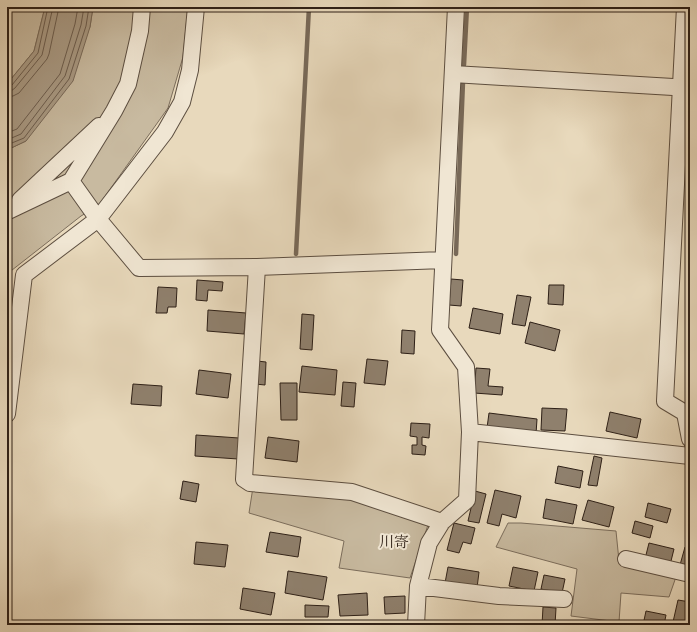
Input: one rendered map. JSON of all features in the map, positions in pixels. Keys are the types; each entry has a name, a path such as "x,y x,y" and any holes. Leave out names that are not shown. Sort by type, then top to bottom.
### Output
{"street":[{"path":"8,212 71,180 114,111 128,84 140,31 142,7"},
{"path":"7,414 24,275 98,219 165,132 182,102 190,70 196,7"},
{"path":"416,625 418,586 429,543 442,522 467,500 470,432 466,367 440,330 456,7"},
{"path":"685,7 685,88 665,401 685,413 690,439"},
{"path":"453,74 685,88"},
{"path":"8,212 114,111"},
{"path":"71,180 98,219 139,268 256,267 443,260"},
{"path":"256,267 244,479 250,483 352,492 442,522"},
{"path":"470,432 690,456"},
{"path":"626,559 690,574"},
{"path":"418,586 499,596 564,599"}],"shaded area":[{"path":"7,7 45,7 34,51 7,84"},
{"path":"93,7 188,7 183,57 168,108 98,206 81,216 7,274 7,150 26,141 90,27"},
{"path":"253,487 351,495 428,525 410,578 339,568 344,541 249,513"},
{"path":"508,523 616,531 619,561 677,574 669,597 621,593 619,622 571,616 577,569 496,547"}],"water":[{"path":"45,7 93,7 90,27 73,81 26,141 7,150 7,84 34,51"}],"building":[{"path":"451,279 463,280 461,306 449,305"},
{"path":"197,280 223,282 222,291 208,290 207,301 196,300"},
{"path":"549,285 564,285 563,305 548,304"},
{"path":"158,287 177,288 176,307 168,307 167,313 156,313"},
{"path":"517,295 531,297 525,326 512,324"},
{"path":"473,308 503,314 500,334 469,328"},
{"path":"208,310 246,313 244,334 207,331"},
{"path":"302,314 314,315 312,350 300,349"},
{"path":"530,322 560,330 555,351 525,343"},
{"path":"402,330 415,331 414,354 401,353"},
{"path":"367,359 388,361 385,385 364,383"},
{"path":"257,361 266,362 265,385 255,384"},
{"path":"302,366 337,370 335,395 299,392"},
{"path":"476,368 490,369 488,386 503,387 502,395 474,393"},
{"path":"199,370 231,374 228,398 196,394"},
{"path":"343,382 356,383 354,407 341,406"},
{"path":"280,383 297,383 297,420 281,420"},
{"path":"133,384 162,386 161,406 131,404"},
{"path":"542,408 567,409 565,431 541,430"},
{"path":"610,412 641,419 637,438 606,431"},
{"path":"489,413 537,419 536,434 487,428"},
{"path":"411,423 430,424 429,438 422,437 422,445 426,446 425,455 412,454 412,445 417,445 417,437 410,436"},
{"path":"196,435 239,438 238,459 195,456"},
{"path":"268,437 299,441 297,462 265,458"},
{"path":"594,456 602,458 597,486 588,485"},
{"path":"558,466 583,471 580,488 555,483"},
{"path":"183,481 199,484 196,502 180,499"},
{"path":"495,490 521,496 516,518 502,514 499,526 487,523"},
{"path":"475,491 486,494 479,523 468,521"},
{"path":"546,499 577,505 573,524 543,518"},
{"path":"588,500 614,507 609,527 582,520"},
{"path":"648,503 671,509 667,523 645,517"},
{"path":"635,521 653,526 650,538 632,533"},
{"path":"454,523 475,528 471,544 463,542 459,553 447,550"},
{"path":"270,532 301,537 298,557 266,552"},
{"path":"196,542 228,545 225,567 194,564"},
{"path":"649,543 674,549 670,565 645,559"},
{"path":"685,547 690,549 690,568 680,565"},
{"path":"448,567 479,572 477,588 445,583"},
{"path":"513,567 538,572 534,591 509,586"},
{"path":"288,571 327,577 323,600 285,593"},
{"path":"544,575 565,579 562,593 541,589"},
{"path":"243,588 275,593 271,615 240,609"},
{"path":"367,593 368,615 340,616 338,595"},
{"path":"405,596 405,613 385,614 384,597"},
{"path":"678,600 690,602 690,625 673,622"},
{"path":"305,605 329,606 328,617 305,617"},
{"path":"543,607 556,608 555,625 542,625"},
{"path":"646,611 666,615 664,625 643,625"}],"waterway":[{"path":"296,254 309,7"},
{"path":"464,65 467,7"},
{"path":"456,254 463,82"}],"district":[{"name":"川寄","path":"394,542"}]}
